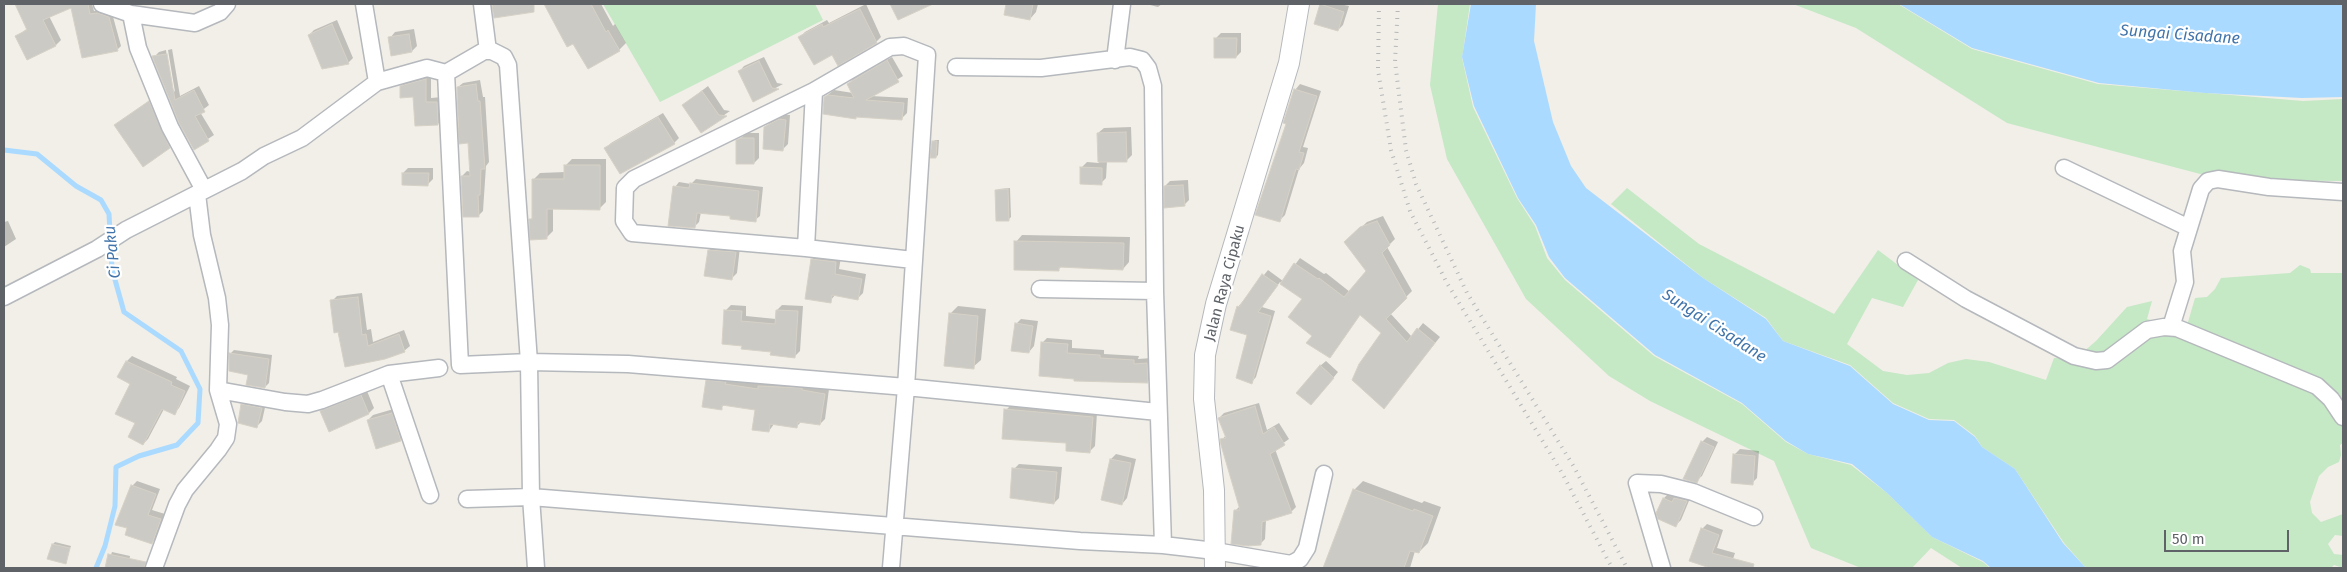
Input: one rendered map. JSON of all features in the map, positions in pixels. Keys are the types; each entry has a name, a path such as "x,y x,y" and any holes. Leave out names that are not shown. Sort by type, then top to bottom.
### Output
{"street":[{"path":"102,4 131,14 195,23 220,12 227,4"},
{"path":"364,4 377,82"},
{"path":"482,4 488,51"},
{"path":"1115,60 1122,4"},
{"name":"Jalan Raya Cipaku","path":"1215,560 1214,490 1204,399 1205,356 1216,304 1289,63 1299,4"},
{"path":"131,14 138,48 170,127 190,160 200,192 202,235 217,298 220,325 218,390 228,424 226,438 185,490 177,505 154,568"},
{"path":"891,568 906,387 926,56 904,46 890,47 814,91 634,179 627,184 624,194 624,221 632,233 806,248 913,260"},
{"path":"4,297 97,249 126,230 242,171 264,156 302,138 377,82 427,68 446,73 488,51 504,56 508,65 529,362 531,497 536,568"},
{"path":"956,67 1041,68 1130,57 1142,60 1148,68 1153,86 1155,291 1164,545"},
{"path":"446,73 460,365 529,362 628,364 906,387 1158,412"},
{"path":"806,248 814,91"},
{"path":"2064,168 2189,228"},
{"path":"2171,327 2185,282 2182,251 2201,189 2208,181 2218,179 2269,187 2343,192"},
{"path":"1906,261 1966,299 2084,360 2106,360 2147,330 2171,327 2186,331 2317,386 2331,399 2343,417"},
{"path":"1040,289 1155,291"},
{"path":"218,390 285,402 308,404 389,374 439,368"},
{"path":"389,374 430,495"},
{"path":"468,499 531,497 1080,542 1164,545 1215,560 1291,566 1307,548 1324,474"},
{"path":"1662,568 1637,482 1661,484 1693,492 1754,518"}],"green space":[{"path":"603,4 815,4 823,20 660,102"},
{"path":"1438,4 1470,4 1462,58 1473,107 1517,198 1535,226 1547,258 1565,280 1654,356 1742,404 1786,442 1808,454 1851,465 1887,493 1932,537 1983,562 1990,568 1962,568 1931,548 1912,568 1861,568 1811,548 1774,461 1650,401 1609,376 1526,299 1447,159 1430,85"},
{"path":"1793,4 1898,4 1972,49 2098,84 2303,101 2343,99 2343,181 2223,180 2007,123 1856,28"},
{"path":"1627,188 1699,244 1834,314 1878,250 1918,280 1903,307 1872,298 1847,344 1883,371 1907,375 1929,373 1948,363 1966,359 1989,362 2046,380 2054,358 2075,359 2096,341 2127,307 2152,301 2147,319 2186,329 2195,298 2207,297 2215,289 2221,278 2290,273 2300,265 2310,269 2311,273 2343,273 2343,443 2340,445 2341,455 2339,462 2328,467 2319,476 2310,502 2312,513 2321,522 2343,514 2343,536 2335,535 2328,544 2334,554 2343,555 2343,568 2334,565 2331,568 2086,568 2064,543 2015,469 1982,447 1975,436 1954,420 1929,419 1893,403 1850,365 1783,341 1766,318 1703,278 1611,204"}],"water":[{"name":"Sungai Cisadane","path":"1471,4 1536,4 1534,41 1553,122 1571,166 1586,188 1703,278 1766,319 1783,341 1850,366 1893,404 1929,420 1954,421 1975,437 1982,447 2015,469 2063,543 2086,568 1991,568 1983,561 1932,537 1887,493 1852,464 1808,454 1786,441 1742,403 1655,355 1565,278 1549,257 1536,225 1518,198 1474,106 1462,57"},
{"name":"Sungai Cisadane","path":"1899,4 2343,4 2343,97 2302,98 2205,93 2099,83 1972,48"}],"building":[{"path":"15,4 88,4 90,14 98,13 109,17 118,51 82,58 71,8 43,20 56,46 27,60 15,36 27,30"},
{"path":"492,4 534,4 534,12 494,18"},
{"path":"544,4 591,4 606,32 608,30 620,51 588,69 573,44 567,47"},
{"path":"890,4 933,4 898,20"},
{"path":"1006,4 1033,4 1030,20 1004,15"},
{"path":"1320,4 1344,12 1338,31 1314,24"},
{"path":"860,9 877,43 838,66 832,55 814,65 798,37 822,24 823,27"},
{"path":"332,24 349,64 322,69 308,35"},
{"path":"409,34 412,52 391,56 388,37"},
{"path":"1214,38 1237,38 1236,58 1214,58"},
{"path":"167,54 175,100 194,90 205,112 195,116 209,141 194,150 179,123 152,56"},
{"path":"887,60 899,82 866,100 904,103 902,120 856,117 856,119 823,114 824,97 828,95 854,98 847,84"},
{"path":"759,61 772,88 779,89 753,102 738,71"},
{"path":"426,79 426,102 437,102 438,125 415,126 413,97 400,98 400,86"},
{"path":"476,84 478,101 480,101 485,169 481,169 480,195 478,195 479,217 463,217 461,176 470,176 468,143 459,144 457,87"},
{"path":"1294,89 1317,96 1299,152 1304,153 1299,170 1296,169 1280,222 1255,215 1286,124 1283,123"},
{"path":"702,91 719,115 727,116 701,133 682,105"},
{"path":"149,101 170,148 143,167 114,125"},
{"path":"658,117 675,144 620,174 604,148"},
{"path":"779,119 786,120 783,151 763,149 764,127"},
{"path":"1126,132 1127,162 1098,162 1097,133"},
{"path":"754,138 754,164 736,164 736,140"},
{"path":"932,141 937,141 936,158 930,158"},
{"path":"564,165 600,165 600,210 547,209 547,239 530,240 529,219 532,219 532,179 564,179"},
{"path":"1080,167 1102,168 1102,185 1080,184"},
{"path":"402,173 429,173 428,186 402,185"},
{"path":"690,183 759,191 756,222 730,219 730,216 697,213 695,228 668,226 673,186 689,188"},
{"path":"1183,185 1185,206 1164,208 1164,186"},
{"path":"1008,189 1009,221 996,221 995,190"},
{"path":"1377,221 1390,245 1382,253 1407,298 1386,319 1407,342 1417,328 1435,343 1384,409 1352,380 1359,364 1381,333 1360,315 1330,358 1306,343 1312,336 1288,317 1302,299 1280,284 1294,263 1319,278 1344,297 1366,271 1344,242 1360,227"},
{"path":"1014,241 1124,243 1123,270 1059,267 1059,271 1014,270"},
{"path":"708,250 736,252 732,280 704,276"},
{"path":"811,259 836,262 835,274 862,279 858,300 832,295 831,303 805,299"},
{"path":"1262,274 1278,285 1258,312 1271,316 1252,384 1236,378 1247,335 1230,330 1237,306 1239,307"},
{"path":"358,297 362,335 366,334 368,346 399,334 405,352 385,359 345,367 338,332 334,333 330,300"},
{"path":"724,310 742,311 741,321 775,324 776,310 798,311 795,358 770,355 771,352 741,349 742,346 722,344"},
{"path":"949,313 978,316 974,369 944,366"},
{"path":"1015,323 1033,326 1029,353 1011,351"},
{"path":"1041,342 1068,344 1067,353 1100,355 1100,358 1134,360 1134,364 1147,363 1148,383 1074,381 1074,379 1039,376"},
{"path":"229,353 269,359 265,388 246,385 248,375 229,371"},
{"path":"126,361 172,382 171,385 185,391 175,415 162,409 143,445 128,437 135,423 115,414 130,384 117,377"},
{"path":"1320,365 1334,378 1311,405 1296,393"},
{"path":"706,380 758,389 758,386 802,388 802,390 825,394 820,425 798,422 797,428 770,424 769,432 752,430 755,410 722,405 722,410 702,407"},
{"path":"361,395 369,414 329,432 320,411"},
{"path":"241,404 262,408 257,428 238,423"},
{"path":"1255,406 1263,434 1274,427 1285,445 1270,454 1292,513 1262,522 1261,545 1248,546 1231,544 1234,510 1240,510 1221,445 1220,439 1226,438 1218,418"},
{"path":"1004,409 1093,417 1090,453 1066,451 1066,443 1002,439"},
{"path":"392,413 401,441 376,449 367,420"},
{"path":"1701,441 1714,447 1697,483 1683,479"},
{"path":"1733,454 1755,456 1753,485 1731,483"},
{"path":"1110,459 1131,463 1122,505 1101,500"},
{"path":"1012,468 1057,472 1054,504 1010,498"},
{"path":"131,485 156,494 148,515 161,519 152,544 125,535 127,528 115,525"},
{"path":"1353,489 1413,511 1414,509 1433,516 1419,553 1410,551 1404,568 1323,568"},
{"path":"1663,498 1672,502 1674,498 1687,501 1676,527 1658,519 1656,513"},
{"path":"1701,528 1719,535 1712,553 1754,564 1753,568 1710,568 1689,561"},
{"path":"52,544 70,548 66,564 47,559"},
{"path":"108,554 146,562 144,568 105,568"}],"waterway":[{"name":"Ci Paku","path":"4,150 37,154 76,186 101,200 109,214 112,269 124,312 181,351 200,389 198,423 177,445 139,456 116,467 115,506 105,546 96,568"}],"railway":[{"path":"1379,4 1378,70 1391,150 1410,211 1447,283 1562,473 1612,568"},
{"path":"1398,4 1395,62 1406,150 1416,184 1467,293 1574,467 1627,568"}]}
